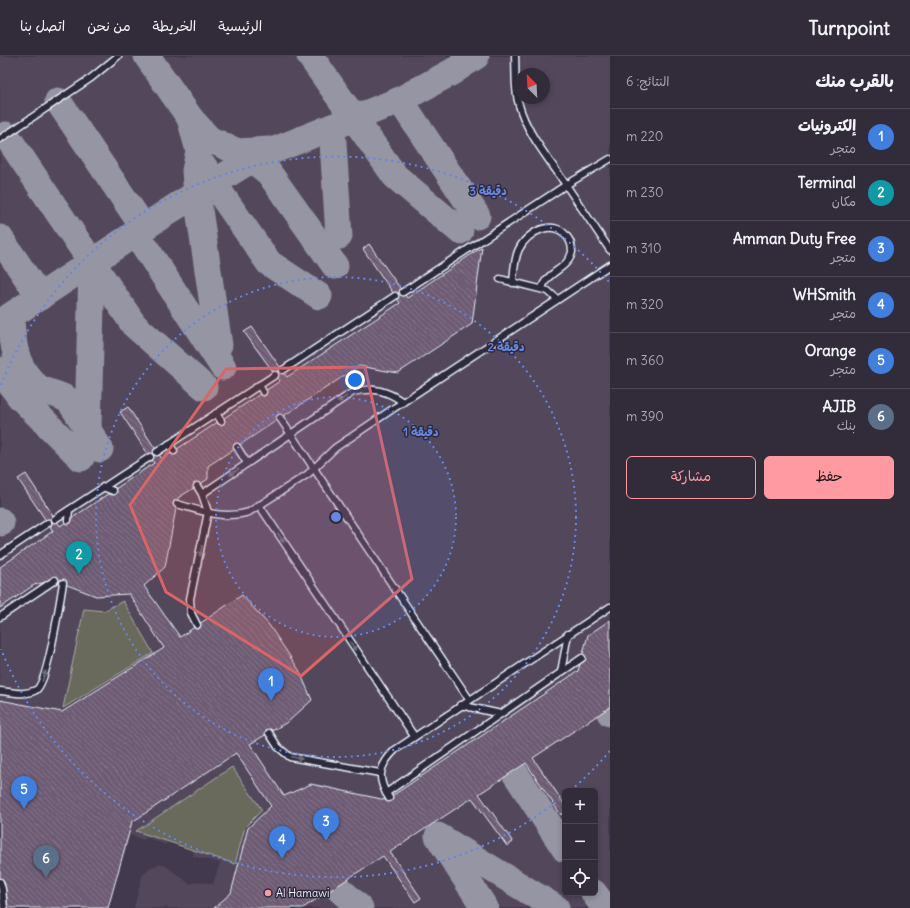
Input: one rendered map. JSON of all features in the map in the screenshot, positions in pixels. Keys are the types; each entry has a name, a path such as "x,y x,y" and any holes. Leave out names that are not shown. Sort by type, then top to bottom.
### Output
{"lane":[{"path":"0,139 91,78 118,56"},
{"path":"515,56 515,87 519,106 526,124 610,250"},
{"path":"403,292 566,185 609,161"},
{"path":"513,282 518,250 523,242 539,230 548,227 558,229 566,234 571,242 572,251 569,260 563,267 545,280 542,289"},
{"path":"177,504 223,516 239,515 249,512 314,469 336,448 403,402 610,265"},
{"path":"500,279 542,289 553,294 557,299"},
{"path":"282,370 395,296"},
{"path":"158,452 275,375"},
{"path":"259,385 263,392"},
{"path":"202,494 290,433 353,392 366,389 380,389 392,394 403,402"},
{"path":"216,413 220,421"},
{"path":"280,418 469,699"},
{"path":"169,444 174,451"},
{"path":"237,447 247,463"},
{"path":"55,519 150,457"},
{"path":"197,486 202,494 208,512 190,599 191,613 198,625"},
{"path":"103,488 113,491"},
{"path":"259,505 414,736"},
{"path":"68,520 69,510"},
{"path":"0,555 48,523"},
{"path":"0,617 55,580"},
{"path":"0,691 29,693 38,689 42,682 53,636 62,583"},
{"path":"582,658 387,796 380,773 385,760 395,750 469,699 610,607"},
{"path":"561,672 568,634"},
{"path":"460,705 501,714"},
{"path":"269,733 278,747 290,757 380,773"},
{"path":"0,882 4,908"}],"highlighted area":[{"path":"365,367 412,579 301,676 166,592 130,505 226,369"}],"shaded area":[{"path":"0,56 610,56 610,908 134,908 142,876 149,868 160,864 166,866 190,884 199,881 213,884 220,863 193,856 195,848 190,846 186,848 169,841 165,845 147,837 143,840 130,835 108,908 0,908"}],"green space":[{"path":"123,601 153,653 63,708 84,609 104,611"},
{"path":"232,767 262,810 245,827 235,864 136,831"}],"building":[{"path":"369,244 407,298 482,247 472,324 398,373 359,366 208,466 208,479 178,498 165,567 144,586 180,637 242,595 269,625 299,670 312,700 289,721 250,744 284,796 311,784 386,800 578,671 588,635 610,620 610,707 533,758 562,801 562,814 561,815 526,763 479,794 513,842 507,846 472,798 390,852 421,898 415,902 383,856 303,908 214,908 231,893 248,828 271,806 236,753 132,822 108,908 0,908 0,700 62,712 164,648 129,594 96,596 54,580 34,585 0,608 0,567 53,531 18,479 26,474 60,526 154,463 120,412 128,407 162,459 280,381 244,332 252,327 287,377 400,303 363,249"}],"taxiway":[{"path":"147,56 190,118 209,139 238,152 269,150"},
{"path":"310,56 395,176 460,231"},
{"path":"0,323 172,209 252,159 400,100 452,72 476,56"},
{"path":"400,100 477,216"},
{"path":"58,101 144,228"},
{"path":"190,118 199,151 195,171 197,196 219,345"},
{"path":"332,127 339,236"},
{"path":"6,135 134,325 204,387"},
{"path":"238,152 252,159 269,173 335,266"},
{"path":"205,168 214,184 269,263 319,296"},
{"path":"136,233 223,367"},
{"path":"0,238 40,297"},
{"path":"88,431 92,262"},
{"path":"11,316 14,346 20,365 25,373 39,388 68,400 100,449"},
{"path":"0,370 20,397 81,458"},
{"path":"515,773 562,844"},
{"path":"438,836 556,908"},
{"path":"441,841 485,908"},
{"path":"339,889 360,908"},
{"path":"596,896 605,908"}],"place":[{"name":"Terminal","path":"79,574"},
{"name":"إلكترونيات","path":"271,701"},
{"name":"Orange","path":"24,809"},
{"name":"Amman Duty Free","path":"326,841"},
{"name":"WHSmith","path":"282,859"},
{"name":"AJIB","path":"46,878"},
{"name":"Al Hamawi","path":"268,893"}]}
